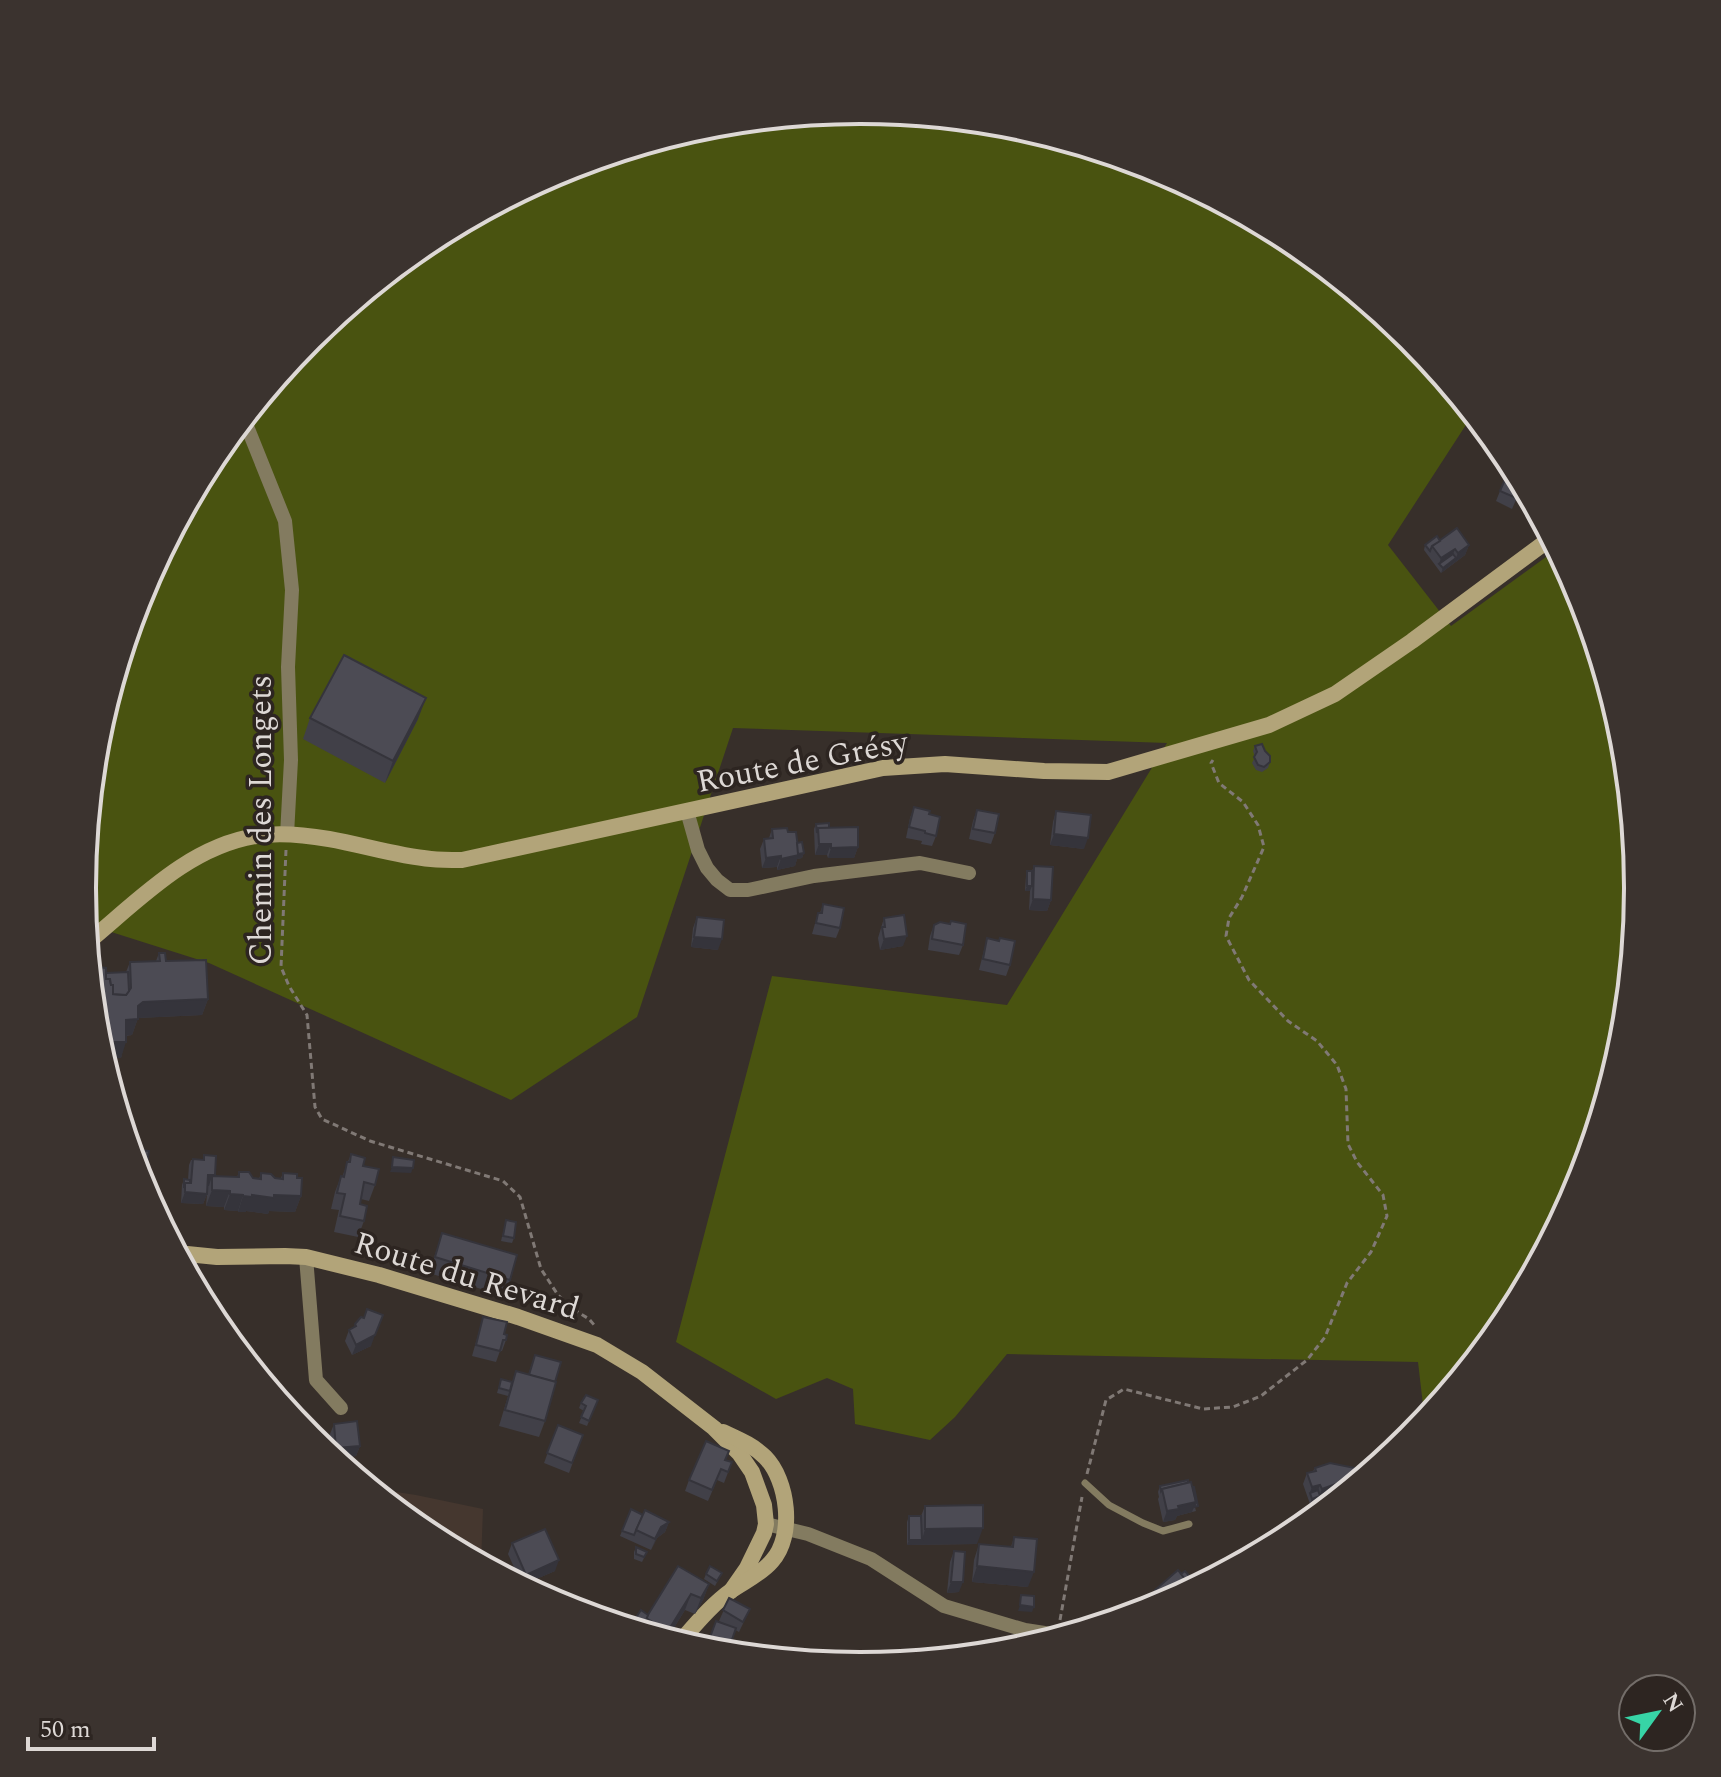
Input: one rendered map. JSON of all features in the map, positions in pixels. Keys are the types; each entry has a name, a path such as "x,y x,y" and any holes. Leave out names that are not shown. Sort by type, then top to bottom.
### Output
{"main road":[{"name":"Route de Grésy","path":"98,934 159,883 201,855 227,843 259,835 325,839 431,859 462,860 883,768 945,764 1108,772 1269,725 1335,694 1543,544"},
{"name":"Route du Revard","path":"189,1254 306,1257 379,1275 518,1317 597,1345 642,1372 714,1428 739,1453 752,1472 764,1505 766,1524"},
{"name":"Route du Revard","path":"714,1428 756,1449 768,1460 777,1475 784,1498 786,1528"},
{"path":"731,1591 758,1547 766,1524"},
{"path":"688,1633 731,1591 756,1576 774,1560 786,1528"}],"street":[{"name":"Chemin des Longets","path":"249,431 285,521 292,590 288,667 291,760 287,835"},
{"path":"687,811 698,850 707,868 730,890 748,890 814,876 920,863 969,873"},
{"path":"306,1257 316,1380 341,1408"},
{"path":"766,1524 808,1534 871,1559 944,1606 1037,1632"}],"lane":[{"path":"1085,1483 1109,1505 1163,1531 1189,1524"}],"path":[{"path":"1063,1626 1088,1466 1106,1400 1124,1389 1203,1409 1233,1407 1261,1396 1307,1360 1325,1337 1347,1283 1371,1252 1387,1216 1383,1195 1357,1162 1348,1144 1346,1089 1337,1065 1317,1041 1288,1021 1249,980 1226,936 1229,918 1264,847 1258,825 1243,802 1219,783 1211,763 1221,738"},
{"name":"Chemin des Longets","path":"287,835 281,967 307,1015 315,1107 322,1119 370,1141 503,1181 520,1197 541,1269 558,1295 589,1319 599,1332 597,1345"}],"shaded area":[{"path":"390,1491 416,1495 483,1509 481,1553"}],"green space":[{"path":"860,124 911,126 1010,139 1058,150 1153,182 1199,203 1243,226 1326,282 1401,348 1467,423 1388,545 1451,626 1548,555 1567,596 1599,691 1618,789 1625,888 1623,939 1610,1038 1584,1134 1567,1181 1523,1271 1467,1354 1423,1406 1418,1362 1007,1354 955,1417 930,1440 855,1424 853,1389 827,1378 776,1399 676,1342 772,976 1007,1005 1167,743 733,728 637,1017 511,1100 209,963 98,928 96,888 103,789 122,691 154,596 198,506 225,464 286,384 356,314 395,282 478,226 568,182 615,165 663,150 761,131"}],"building":[{"path":"1505,479 1517,496 1516,498 1500,491"},
{"path":"1457,528 1469,545 1458,553 1455,549 1441,558 1432,546"},
{"path":"1437,536 1440,541 1430,551 1425,545"},
{"path":"1453,554 1456,558 1443,568 1439,564"},
{"path":"344,655 426,698 393,761 310,718"},
{"path":"1262,744 1270,756 1270,762 1264,767 1258,765 1254,757 1257,752 1255,746"},
{"path":"914,807 940,817 936,836 909,827"},
{"path":"977,810 999,814 995,833 973,829"},
{"path":"1056,811 1091,815 1088,838 1054,834"},
{"path":"829,823 829,828 818,828 817,833 816,824"},
{"path":"858,827 858,847 831,848 831,844 819,844 818,828"},
{"path":"787,828 788,832 796,832 799,855 766,858 764,839 773,838 772,829"},
{"path":"802,842 804,853 798,854 797,843"},
{"path":"1034,866 1053,867 1051,900 1033,899"},
{"path":"1027,871 1032,871 1032,886 1027,886"},
{"path":"823,904 844,908 840,928 816,923"},
{"path":"904,915 907,936 884,939 884,918"},
{"path":"697,917 724,920 722,939 694,937"},
{"path":"951,921 966,924 963,945 932,939 934,925 940,922 950,924"},
{"path":"987,938 1015,941 1010,965 983,959"},
{"path":"159,953 165,953 166,961 206,960 208,999 143,1002 138,1006 138,1019 126,1020 126,1042 112,1042 101,967 106,968 106,979 110,979 113,985 113,994 126,995 131,988 130,962 160,961"},
{"path":"128,972 129,991 126,995 113,994 113,985 110,979 106,979 106,973"},
{"path":"351,1154 365,1158 363,1166 379,1169 375,1185 364,1182 360,1204 367,1206 364,1221 340,1216 345,1194 337,1193"},
{"path":"204,1155 216,1156 215,1175 208,1175 207,1194 185,1192 185,1183 191,1183 193,1159 204,1160"},
{"path":"393,1157 414,1160 413,1168 392,1167"},
{"path":"239,1172 249,1172 253,1178 261,1179 261,1173 283,1179 283,1173 297,1174 297,1178 302,1178 301,1196 252,1197 212,1190 212,1176 239,1177"},
{"path":"506,1220 516,1222 514,1238 503,1236"},
{"path":"442,1233 517,1255 510,1280 435,1257"},
{"path":"367,1309 383,1315 375,1335 356,1345 349,1330 356,1326 361,1317 364,1318"},
{"path":"483,1317 507,1322 506,1340 503,1340 500,1351 476,1345"},
{"path":"535,1355 561,1362 555,1382 529,1375"},
{"path":"516,1371 556,1382 545,1421 505,1410"},
{"path":"501,1379 512,1382 510,1391 499,1388"},
{"path":"586,1395 598,1400 589,1421 581,1417 586,1406 581,1403"},
{"path":"357,1421 360,1446 340,1448 336,1444 334,1424"},
{"path":"558,1425 583,1435 572,1463 547,1453"},
{"path":"706,1441 729,1451 725,1460 732,1462 728,1472 721,1469 712,1490 689,1480"},
{"path":"1330,1463 1355,1468 1337,1486 1322,1489 1320,1485 1312,1487 1307,1473 1316,1471 1315,1468"},
{"path":"1188,1480 1188,1483 1161,1491 1160,1486"},
{"path":"1191,1482 1196,1502 1167,1511 1162,1489"},
{"path":"1318,1490 1320,1496 1312,1499 1310,1493"},
{"path":"983,1505 983,1528 925,1529 925,1506"},
{"path":"631,1509 643,1515 634,1535 622,1531"},
{"path":"645,1510 669,1522 661,1527 655,1539 636,1530"},
{"path":"909,1516 921,1516 922,1540 909,1540"},
{"path":"545,1529 559,1560 526,1575 512,1543"},
{"path":"1014,1537 1037,1539 1034,1572 977,1566 979,1544 1013,1547"},
{"path":"636,1547 647,1552 644,1557 636,1554"},
{"path":"954,1551 965,1552 963,1582 951,1582"},
{"path":"678,1566 709,1584 701,1598 691,1594 670,1629 646,1618"},
{"path":"710,1566 722,1573 717,1581 706,1574"},
{"path":"1178,1570 1186,1580 1158,1593 1155,1590"},
{"path":"1185,1571 1191,1578 1186,1580 1181,1574"},
{"path":"1021,1595 1034,1596 1034,1607 1020,1605"},
{"path":"729,1598 750,1609 743,1622 723,1610"},
{"path":"641,1610 648,1615 645,1622 635,1618"},
{"path":"716,1621 736,1628 731,1641 710,1638"}]}
